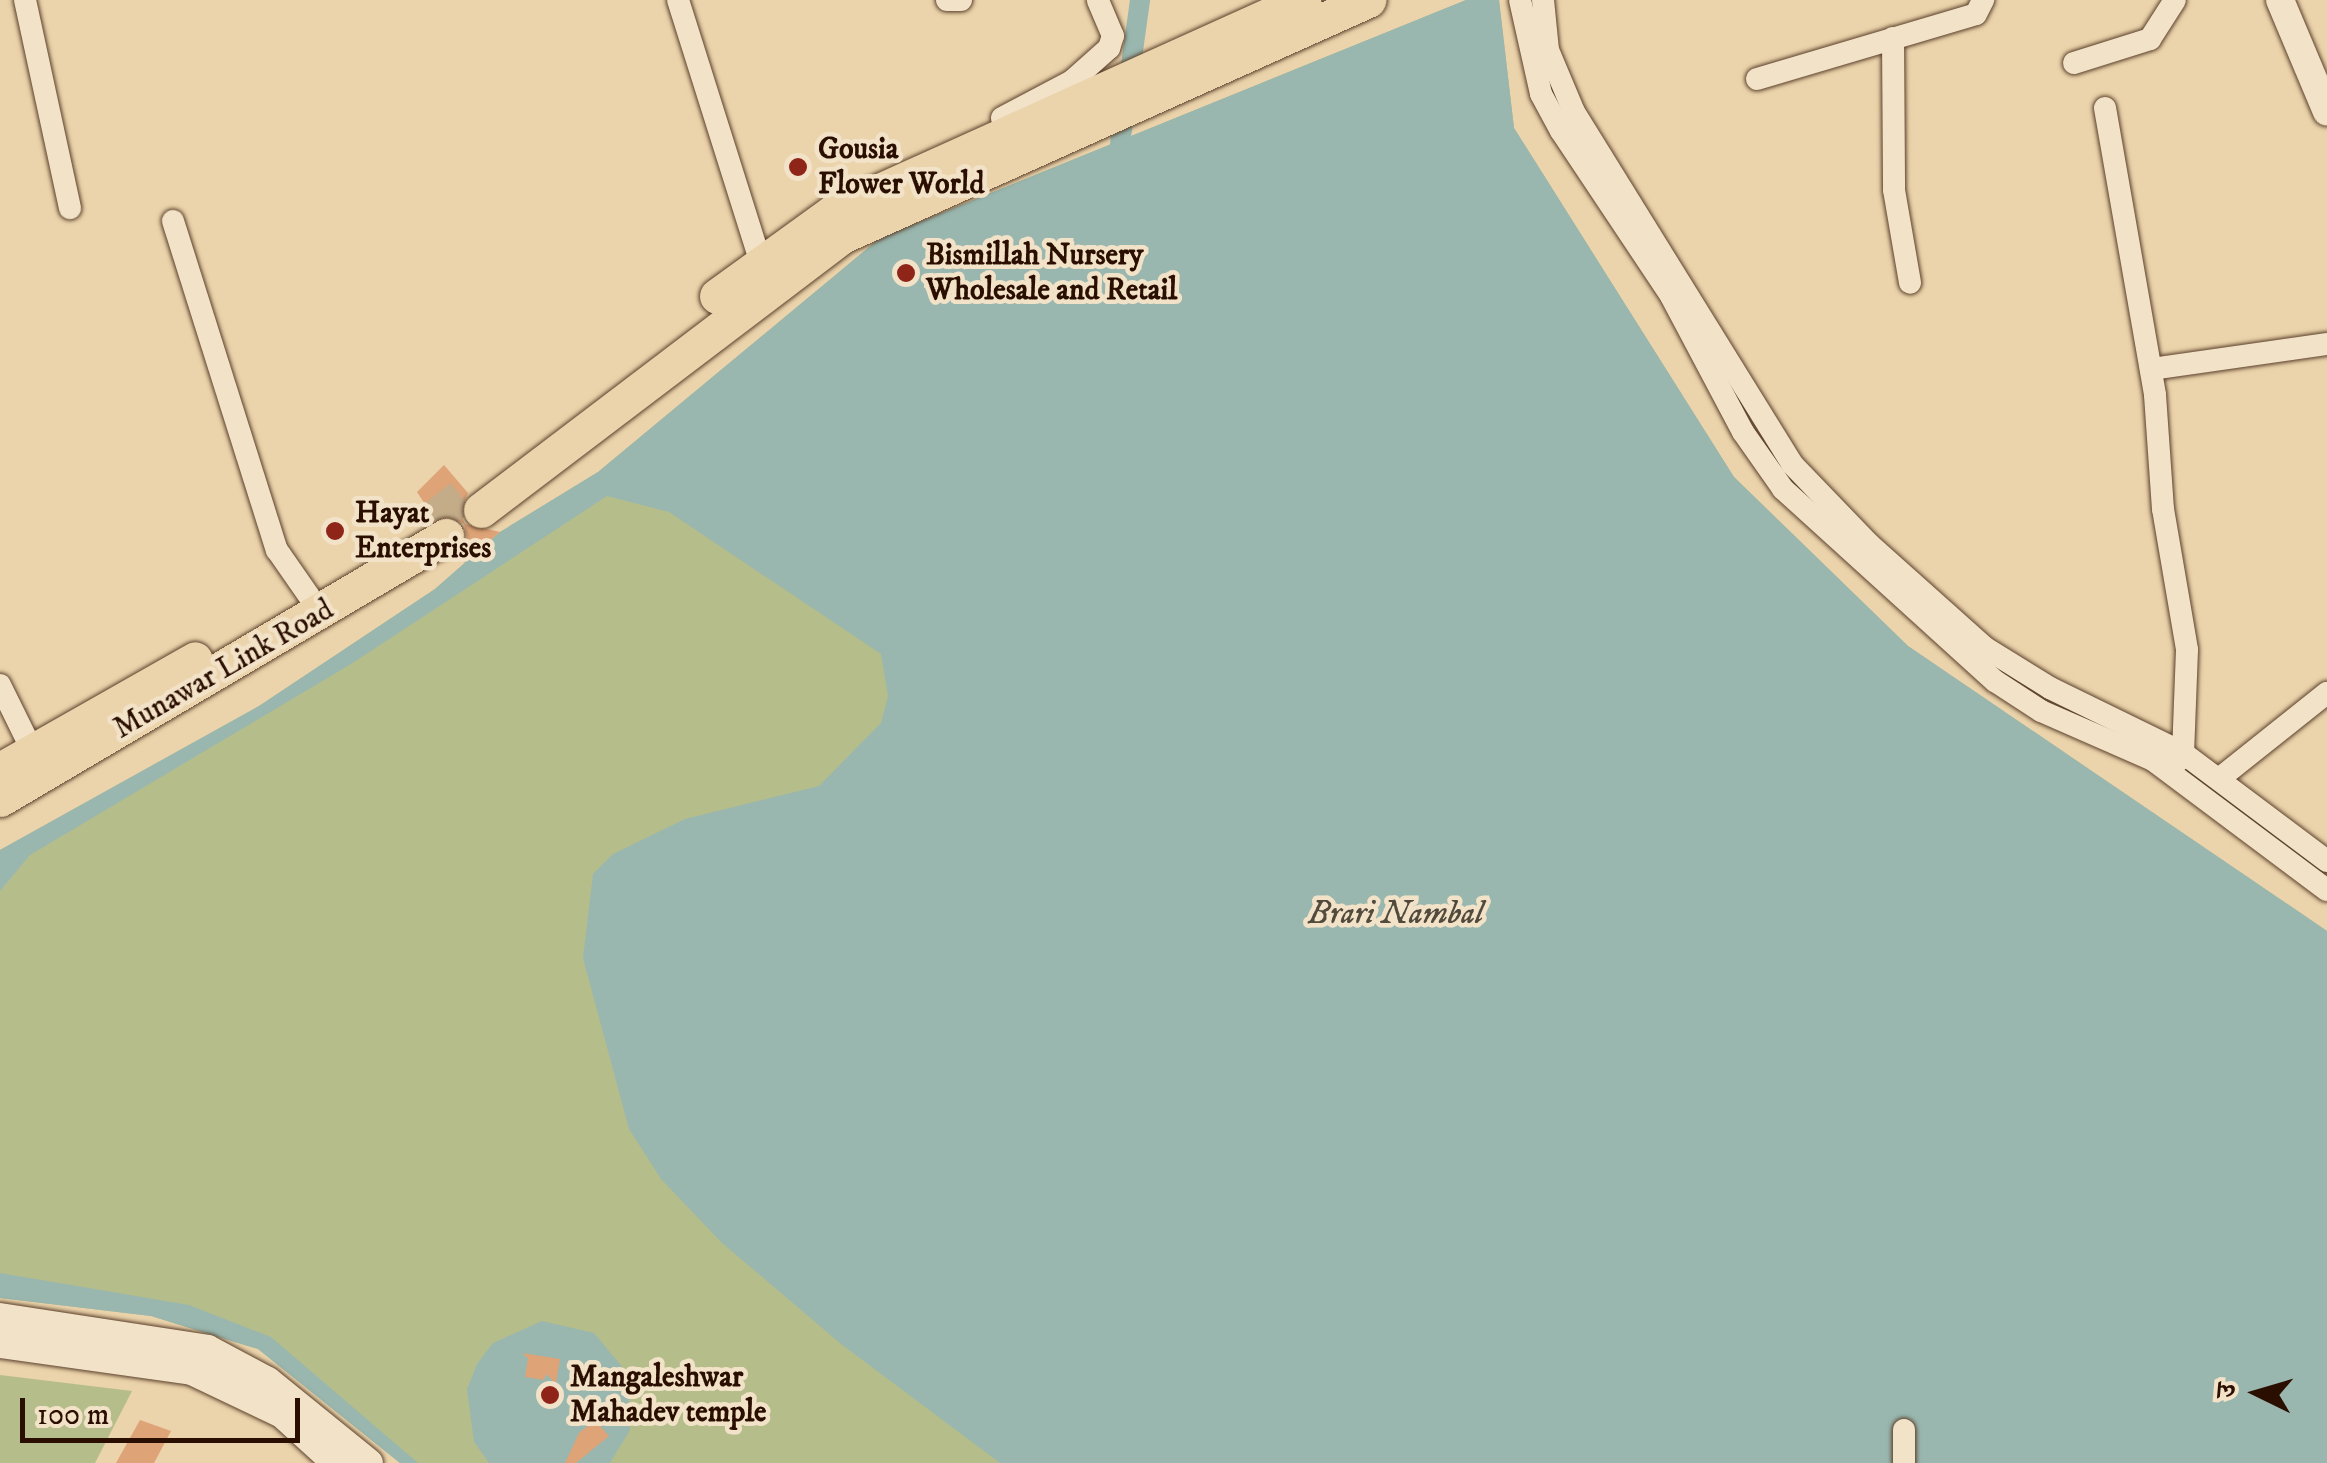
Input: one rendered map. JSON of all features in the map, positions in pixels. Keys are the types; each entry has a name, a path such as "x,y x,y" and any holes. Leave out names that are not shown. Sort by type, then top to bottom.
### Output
{"main road":[{"path":"474,501 831,223 1303,0"},
{"path":"831,223 1368,0"},
{"name":"Munawar Link Road","path":"0,799 440,527"},
{"name":"Munawar Link Road","path":"0,770 314,605"}],"street":[{"path":"25,0 70,208"},
{"path":"678,0 764,274"},
{"path":"948,0 960,0"},
{"path":"831,223 834,201 1072,80 1113,42 1098,0"},
{"path":"1520,0 1536,77 1561,131 1671,296 1761,462 1862,552 2015,669 2177,762 2220,778 2327,861"},
{"path":"1543,0 1548,50 1574,112 1699,306 1767,430 1862,552"},
{"path":"1757,78 1976,14 1983,0"},
{"path":"2074,63 2150,40 2175,0"},
{"path":"2280,0 2327,112"},
{"path":"1893,38 1894,190 1910,283"},
{"path":"2105,108 2151,369 2164,510 2187,650 2177,762"},
{"path":"173,221 277,550 314,605"},
{"path":"2151,369 2327,344"},
{"path":"0,685 32,750"},
{"path":"2220,778 2327,693"},
{"path":"2177,762 2327,890"},
{"path":"0,1318 208,1349 268,1381 354,1460"},
{"path":"0,1344 192,1371 282,1414 354,1460"},
{"path":"1904,1430 1904,1463"}],"green space":[{"name":"Brari Nambal","path":"1466,0 1499,0 1514,128 1734,477 1908,646 2327,931 2327,1463 400,1463 258,1349 151,1316 0,1298 0,850 259,706 435,589 500,532 598,472 880,238"},
{"path":"0,1375 132,1391 95,1463 0,1463"}],"water":[{"name":"Brari Nambal","path":"1466,0 1499,0 1514,128 1734,477 1908,646 2327,931 2327,1463 1000,1463 841,1344 721,1242 661,1179 629,1129 583,958 593,874 613,854 685,819 819,786 881,723 888,696 881,654 669,512 607,496 351,664 30,855 0,891 0,850 259,706 435,589 500,532 598,472 880,238"},
{"path":"0,1273 189,1305 271,1337 418,1463 400,1463 258,1349 151,1316 0,1298"},
{"name":"Mangaleshwar Mahadev temple","path":"542,1321 594,1333 628,1374 630,1430 610,1463 489,1463 474,1442 467,1389 477,1364 493,1343"}],"building":[{"path":"444,465 468,493 460,512 465,524 500,532 464,563 458,553 467,537 464,524 447,515 434,518 417,492"},
{"path":"522,1353 560,1359 556,1384 546,1374 544,1380 525,1377 528,1358"},
{"path":"140,1420 171,1431 154,1463 116,1463"},
{"path":"595,1420 609,1436 576,1463 565,1463 579,1433"}],"waterway":[{"path":"1117,166 1140,0"}],"tunnel":[{"path":"434,518 467,492"}],"place":[{"name":"Gousia Flower World","path":"798,167"},
{"name":"Bismillah Nursery Wholesale and Retail","path":"906,273"},
{"name":"Hayat Enterprises","path":"335,531"},
{"name":"Mangaleshwar Mahadev temple","path":"550,1395"}]}
